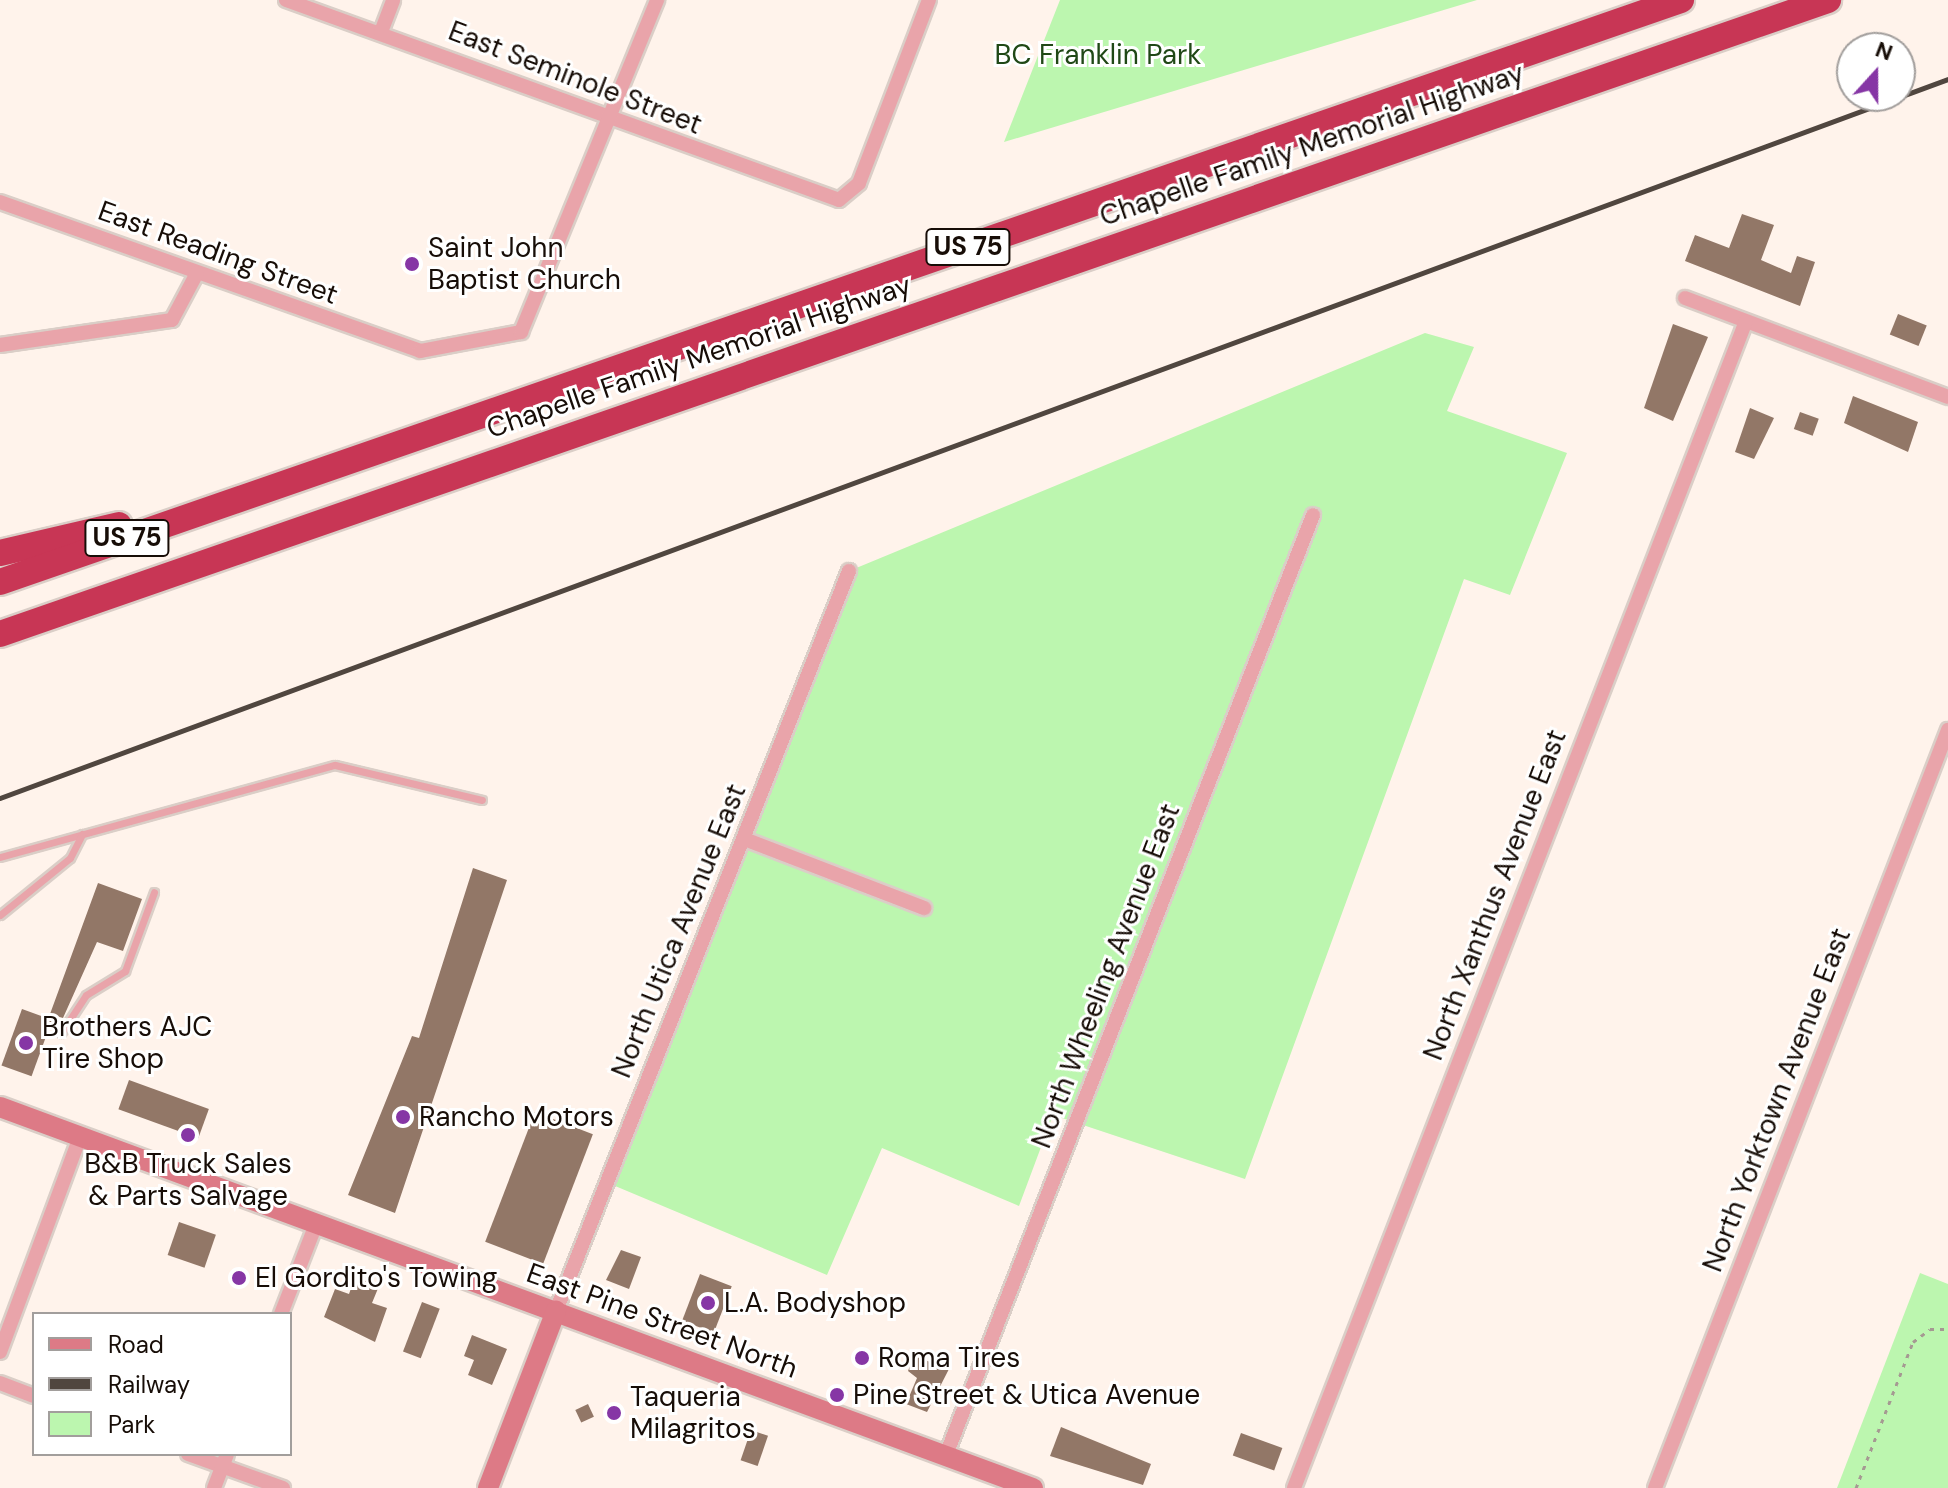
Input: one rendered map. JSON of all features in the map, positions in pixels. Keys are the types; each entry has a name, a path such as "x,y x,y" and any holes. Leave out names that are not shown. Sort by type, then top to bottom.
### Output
{"highway":[{"name":"Chapelle Family Memorial Highway","path":"0,582 1681,0"},
{"name":"Chapelle Family Memorial Highway","path":"0,634 1828,0"},
{"path":"0,553 255,494"},
{"path":"0,647 108,596"}],"main road":[{"name":"East Pine Street North","path":"0,1107 1026,1487"},
{"name":"North Utica Avenue East","path":"488,1488 556,1311"}],"street":[{"name":"East Seminole Street","path":"286,0 381,32 830,200 847,197 859,183 929,0"},
{"path":"381,32 393,0"},
{"path":"611,120 657,0"},
{"name":"East Reading Street","path":"0,202 420,351 521,332 611,120"},
{"path":"0,345 172,320 197,273"},
{"path":"1685,298 1948,397"},
{"name":"North Xanthus Avenue East","path":"1294,1488 1746,321"},
{"name":"North Wheeling Avenue East","path":"946,1455 1313,515"},
{"name":"North Utica Avenue East","path":"556,1311 747,840 849,571"},
{"name":"North Yorktown Avenue East","path":"1655,1488 1948,730"},
{"path":"747,840 924,908"},
{"path":"0,1352 80,1137"},
{"path":"282,1312 316,1224"},
{"path":"0,1383 32,1395"},
{"path":"200,1456 224,1460 283,1488"},
{"path":"214,1488 224,1460"}],"lane":[{"path":"0,857 335,765 482,800"},
{"path":"0,915 70,858 82,834"},
{"path":"61,1033 86,995 125,971 154,892"}],"path":[{"path":"1856,1488 1913,1342 1930,1329 1948,1329"}],"green space":[{"name":"BC Franklin Park","path":"1060,0 1477,0 1004,142"},
{"path":"1425,333 1474,347 1447,411 1567,453 1510,595 1464,579 1245,1179 1053,1115 1019,1206 882,1148 827,1275 608,1183 849,571"},
{"path":"1920,1273 1948,1284 1948,1488 1837,1488"}],"building":[{"path":"1742,214 1774,225 1761,260 1791,273 1797,256 1815,262 1800,306 1685,261 1695,235 1729,248"},
{"path":"1898,314 1927,326 1919,346 1890,334"},
{"path":"1673,324 1708,337 1673,421 1644,408"},
{"path":"1853,396 1918,422 1908,452 1844,423"},
{"path":"1750,408 1774,418 1754,459 1735,452"},
{"path":"1800,412 1819,419 1813,436 1794,429"},
{"path":"473,868 507,880 395,1213 348,1195 412,1036 419,1038"},
{"path":"98,883 142,899 123,951 97,942 63,1018 50,1014"},
{"name":"Brothers AJC Tire Shop","path":"22,1009 52,1020 32,1076 1,1065"},
{"path":"129,1080 209,1109 198,1138 118,1109"},
{"path":"535,1112 593,1134 543,1264 485,1242"},
{"path":"179,1222 216,1235 204,1268 168,1255"},
{"path":"621,1250 641,1257 629,1289 606,1280"},
{"name":"L.A. Bodyshop","path":"700,1274 732,1286 714,1333 682,1321"},
{"path":"355,1277 379,1286 372,1303 387,1308 375,1342 324,1317 335,1289 349,1294"},
{"path":"422,1302 440,1309 421,1358 403,1351"},
{"path":"472,1335 507,1349 492,1385 468,1375 474,1360 464,1356"},
{"path":"914,1356 949,1369 927,1412 906,1404 917,1378 908,1371"},
{"path":"588,1404 594,1417 581,1423 575,1410"},
{"path":"1061,1427 1151,1464 1143,1485 1050,1456"},
{"path":"751,1430 768,1436 758,1466 741,1460"},
{"path":"1241,1433 1282,1448 1274,1471 1233,1456"}],"railway":[{"path":"0,798 1948,79"}],"place":[{"name":"Saint John Baptist Church","path":"412,264"},
{"name":"Brothers AJC Tire Shop","path":"26,1043"},
{"name":"Rancho Motors","path":"403,1117"},
{"name":"B&B Truck Sales & Parts Salvage","path":"188,1135"},
{"name":"El Gordito's Towing","path":"239,1278"},
{"name":"L.A. Bodyshop","path":"708,1303"},
{"name":"Roma Tires","path":"862,1358"},
{"name":"Pine Street & Utica Avenue","path":"837,1395"},
{"name":"Taqueria Milagritos","path":"614,1413"}]}
